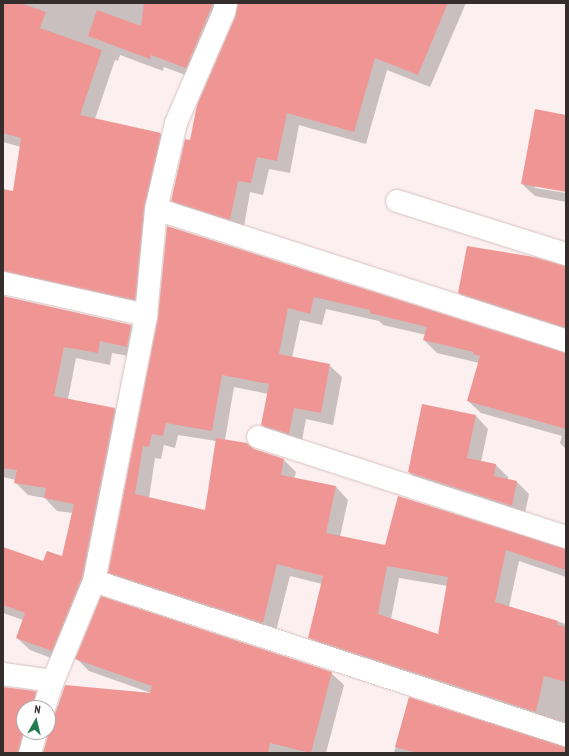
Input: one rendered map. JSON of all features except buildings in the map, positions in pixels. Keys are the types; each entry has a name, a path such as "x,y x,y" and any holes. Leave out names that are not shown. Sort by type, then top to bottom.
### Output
{"street":[{"path":"47,700 94,581 146,315 156,209 176,123 224,12 226,3"},
{"path":"397,202 566,254"},
{"path":"156,209 566,341"},
{"path":"3,283 146,315"},
{"path":"258,437 566,537"},
{"path":"94,581 566,735"},
{"path":"3,674 53,681"},
{"path":"30,753 34,740"}]}
